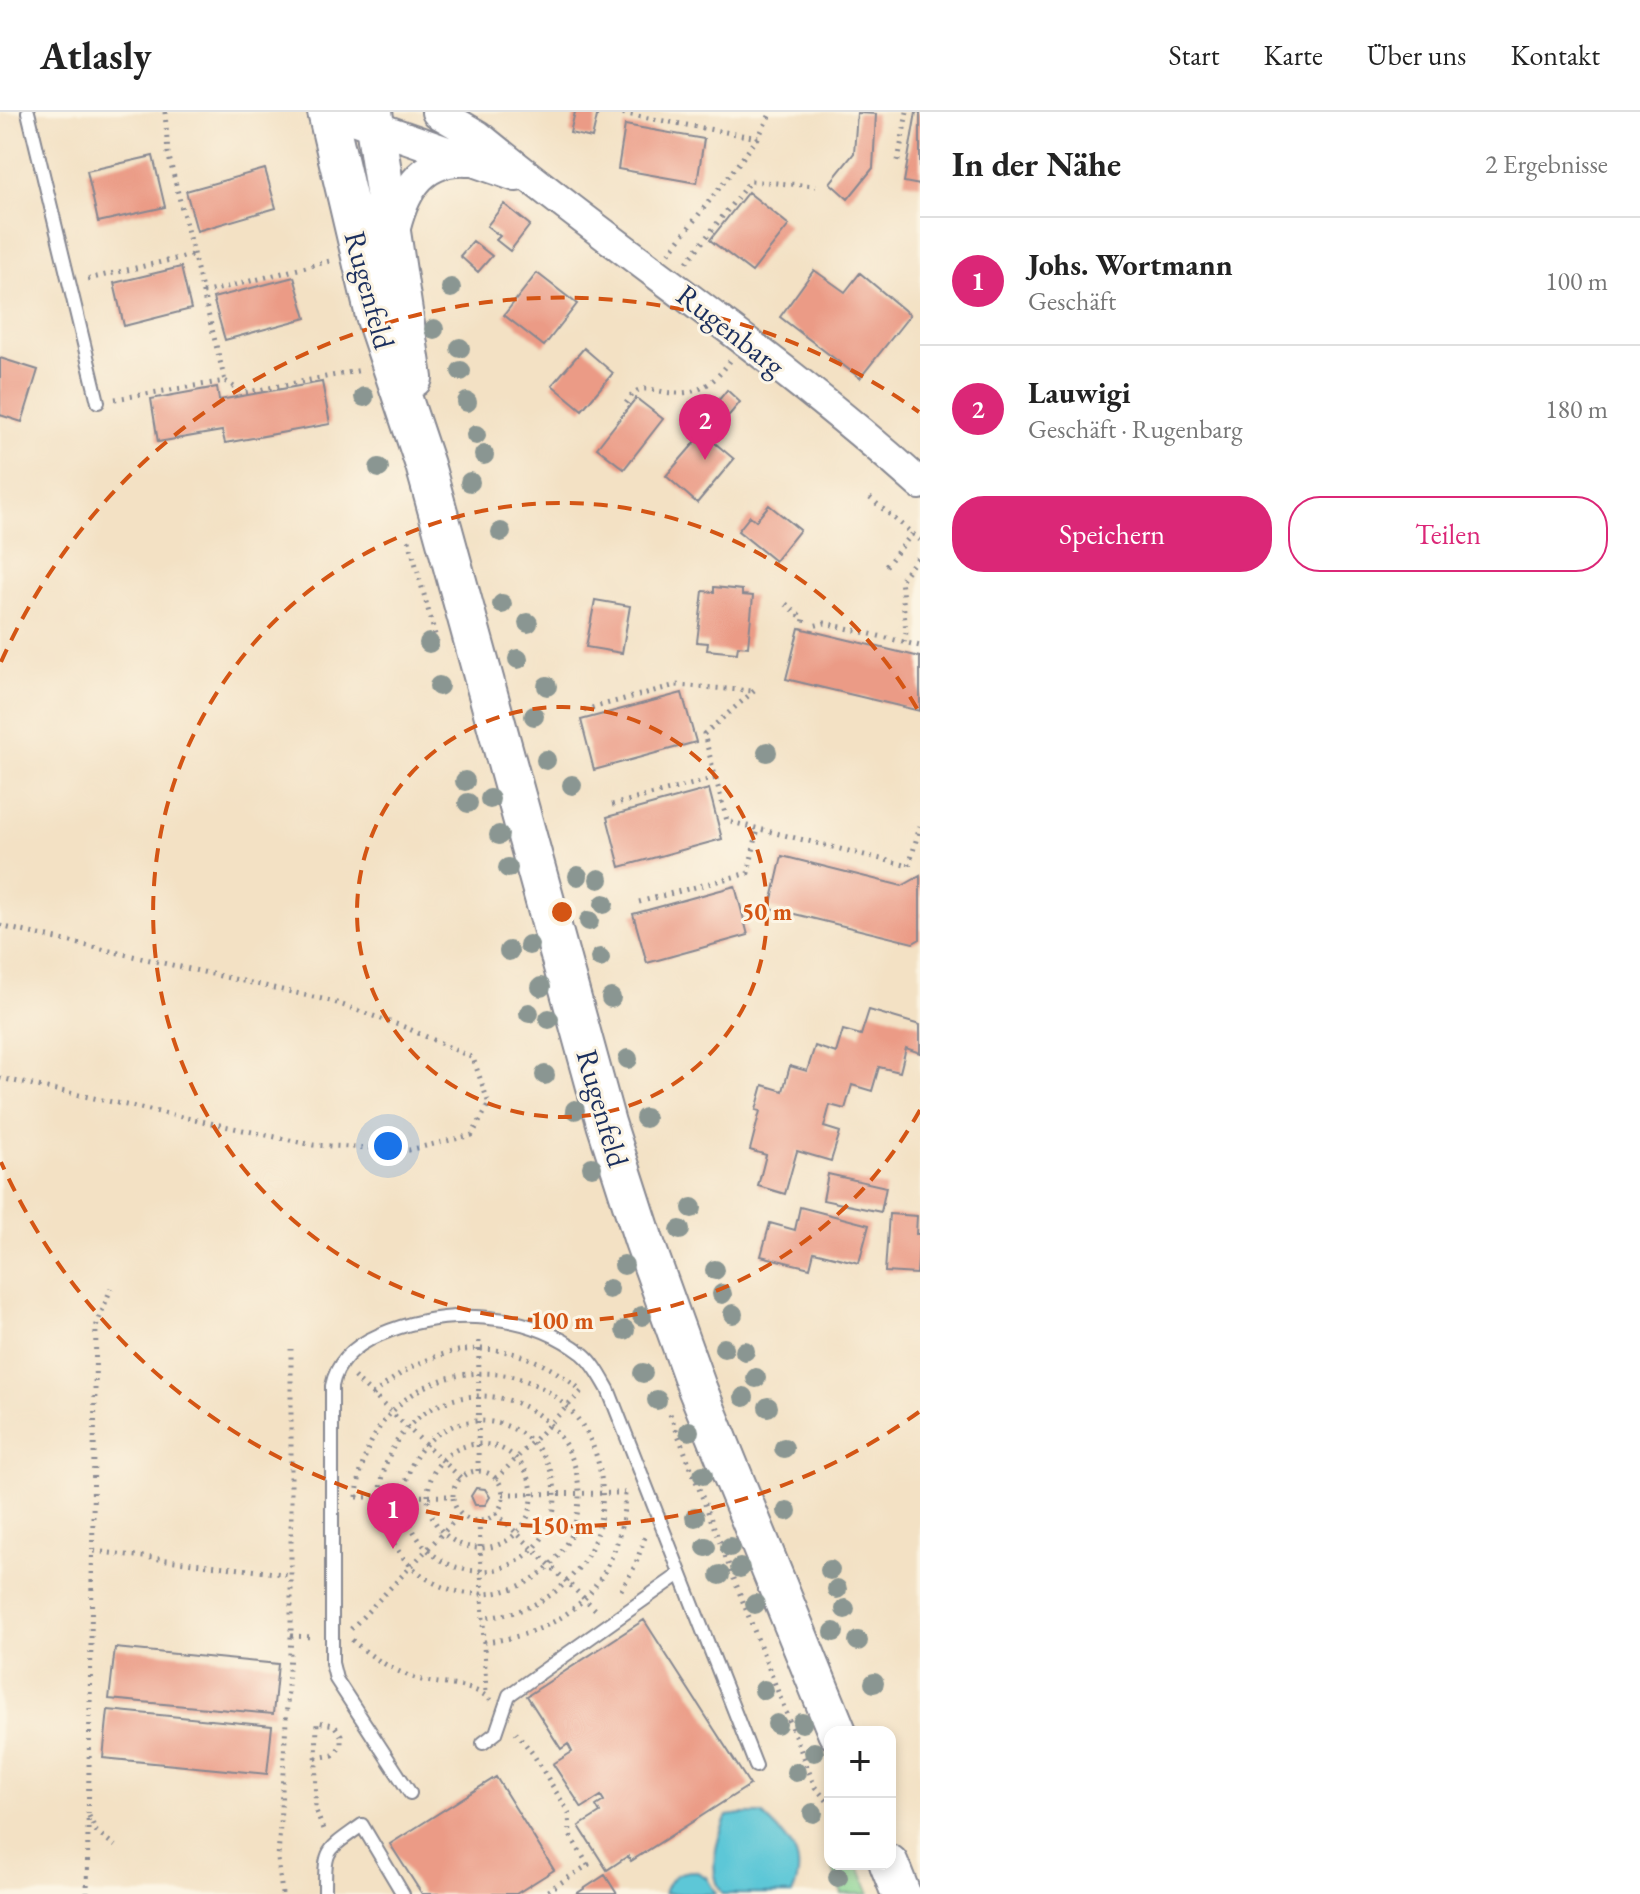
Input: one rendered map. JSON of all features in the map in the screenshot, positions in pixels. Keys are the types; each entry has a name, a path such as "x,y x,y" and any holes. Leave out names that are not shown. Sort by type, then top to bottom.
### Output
{"main road":[{"name":"Rugenfeld","path":"330,112 375,316 425,465 606,1123 644,1241 730,1473 835,1726"},
{"name":"Rugenfeld","path":"374,120 425,465"},
{"path":"891,1870 901,1894"}],"street":[{"name":"Rugenbarg","path":"330,112 374,120 467,161 536,183"},
{"name":"Rugenbarg","path":"437,112 478,136 733,331 920,484"},
{"path":"393,240 404,198 421,176 440,163 467,161"}],"lane":[{"path":"28,112 98,402"},
{"path":"410,1793 336,1679 332,1663 332,1386 340,1364 370,1339 394,1329 447,1316 479,1316 512,1322 562,1341 584,1355 599,1374 608,1389 756,1766"},
{"path":"483,1743 496,1733 509,1695 680,1574"},
{"path":"325,1894 325,1862 330,1848 362,1825 403,1894"}],"path":[{"path":"165,112 168,153 225,381 243,393 363,370"},
{"path":"615,112 758,138"},
{"path":"666,257 758,138 771,112"},
{"path":"898,161 907,112"},
{"path":"682,269 750,181 816,186"},
{"path":"69,283 192,255"},
{"path":"203,293 334,260"},
{"path":"626,403 642,389 677,393 703,388 720,376 732,358"},
{"path":"98,402 225,381"},
{"path":"870,498 920,540"},
{"path":"886,566 912,534"},
{"path":"904,642 906,632 901,579 920,555"},
{"path":"786,604 804,619 802,628"},
{"path":"812,631 813,626 825,623 920,646"},
{"path":"584,710 676,685 754,691 704,734 727,821 909,866 920,826"},
{"path":"612,805 716,778"},
{"path":"639,902 748,873 758,829"},
{"path":"0,926 331,1001 407,1028 473,1058 489,1104 472,1135 409,1150 313,1145 0,1078"},
{"path":"87,1894 96,1327 111,1288"},
{"path":"478,1471 479,1316"},
{"path":"282,1894 278,1859 291,1636 291,1349"},
{"path":"373,1395 411,1366 432,1356 479,1349 524,1356 545,1364 582,1391"},
{"path":"340,1364 461,1478"},
{"path":"357,1497 366,1451 379,1426 391,1411 422,1387 459,1374 498,1374 535,1385 566,1407 589,1438 603,1493 602,1513 590,1550 568,1581 554,1594 529,1608 501,1617 482,1618"},
{"path":"496,1479 599,1374"},
{"path":"478,1396 524,1407 549,1425 571,1456 578,1494 577,1513 571,1532 550,1565 526,1583 482,1595 436,1584 411,1566 389,1535 381,1497 388,1460 408,1428 433,1408 478,1396"},
{"path":"478,1420 507,1425 532,1442 549,1465 555,1494 550,1523 534,1549 509,1565 481,1571 452,1566 427,1550 410,1525 404,1497 409,1468 425,1444 449,1427 478,1420"},
{"path":"478,1444 492,1445 516,1458 525,1469 532,1494 531,1508 517,1533 493,1547 480,1548 460,1544 443,1533 435,1522 428,1496 430,1483 443,1460 459,1449 478,1444"},
{"path":"478,1471 496,1479 503,1494 496,1513 479,1521 461,1514 453,1496 461,1478 478,1471"},
{"path":"484,1642 506,1640 538,1630 568,1613 585,1598 600,1580 616,1550 624,1516 625,1493"},
{"path":"503,1494 648,1493 647,1523 641,1552 620,1592"},
{"path":"332,1497 453,1496"},
{"path":"496,1513 597,1612 603,1607"},
{"path":"461,1514 346,1634 375,1658 408,1675 444,1686 472,1688 486,1695 533,1754 569,1813 570,1835 588,1865 543,1894"},
{"path":"479,1521 486,1695"},
{"path":"94,1551 291,1575"},
{"path":"316,1758 333,1755 341,1746 341,1735 334,1725 317,1722 316,1758 315,1808 330,1848"},
{"path":"89,1815 96,1831 115,1846"}],"green space":[{"path":"833,1870 860,1870 870,1894 842,1894"}],"water":[{"path":"762,1814 793,1849 798,1869 792,1894 723,1894 715,1876 717,1845 727,1816"},
{"path":"695,1871 706,1877 716,1894 664,1894 675,1876"}],"building":[{"path":"575,112 598,112 592,138 570,133"},
{"path":"916,112 920,112 920,185 904,182"},
{"path":"857,113 876,114 873,168 848,199 830,183 854,153"},
{"path":"625,125 704,139 697,183 618,169"},
{"path":"153,156 165,207 98,222 87,171"},
{"path":"265,169 276,208 197,231 186,191"},
{"path":"748,192 789,225 752,272 710,240"},
{"path":"504,204 530,225 510,251 496,240 500,236 487,226"},
{"path":"473,241 492,256 478,272 460,256"},
{"path":"181,267 191,309 124,326 114,283"},
{"path":"814,270 845,292 860,273 910,315 860,378 780,317"},
{"path":"537,273 577,304 544,346 504,315"},
{"path":"294,277 306,318 225,340 213,298"},
{"path":"584,348 613,373 582,410 552,385"},
{"path":"0,358 38,370 22,422 0,415"},
{"path":"322,382 330,424 225,443 222,431 158,442 151,399 217,387 219,400"},
{"path":"727,390 740,402 717,430 704,418"},
{"path":"636,398 663,419 624,469 597,448"},
{"path":"703,433 734,459 697,503 666,476"},
{"path":"769,505 800,530 775,561 738,531 750,516 756,521"},
{"path":"714,587 742,590 742,595 753,596 748,647 738,646 737,653 707,650 708,643 697,642 703,591 714,592"},
{"path":"595,600 630,606 622,653 586,647"},
{"path":"799,628 920,657 920,711 786,679"},
{"path":"682,693 696,742 594,770 581,720"},
{"path":"709,789 722,839 620,867 607,817"},
{"path":"782,856 902,886 920,876 920,939 913,943 770,908"},
{"path":"735,886 748,935 647,963 633,914"},
{"path":"869,1010 920,1025 920,1053 906,1048 900,1072 879,1067 872,1091 852,1085 845,1109 830,1105 824,1127 840,1132 831,1161 797,1151 785,1194 758,1186 766,1155 750,1150 763,1085 783,1091 790,1066 807,1071 815,1046 836,1053 843,1030 861,1035"},
{"path":"828,1174 886,1187 881,1212 823,1200"},
{"path":"800,1207 869,1225 859,1263 814,1252 810,1268 761,1256 770,1223 795,1230"},
{"path":"889,1214 917,1216 916,1234 920,1234 917,1274 885,1272"},
{"path":"476,1488 485,1489 490,1497 485,1505 475,1505 471,1496"},
{"path":"644,1620 750,1785 631,1861 628,1856 607,1870 579,1826 600,1813 596,1806 604,1801 601,1796 582,1808 553,1764 572,1752 568,1744 561,1749 527,1696"},
{"path":"115,1648 278,1664 273,1714 109,1699"},
{"path":"108,1710 272,1726 267,1774 103,1758"},
{"path":"496,1777 554,1870 516,1894 422,1894 390,1844"},
{"path":"605,1875 617,1894 576,1894"}],"place":[{"name":"Lauwigi","path":"705,460"},
{"name":"Johs. Wortmann","path":"393,1549"}]}
